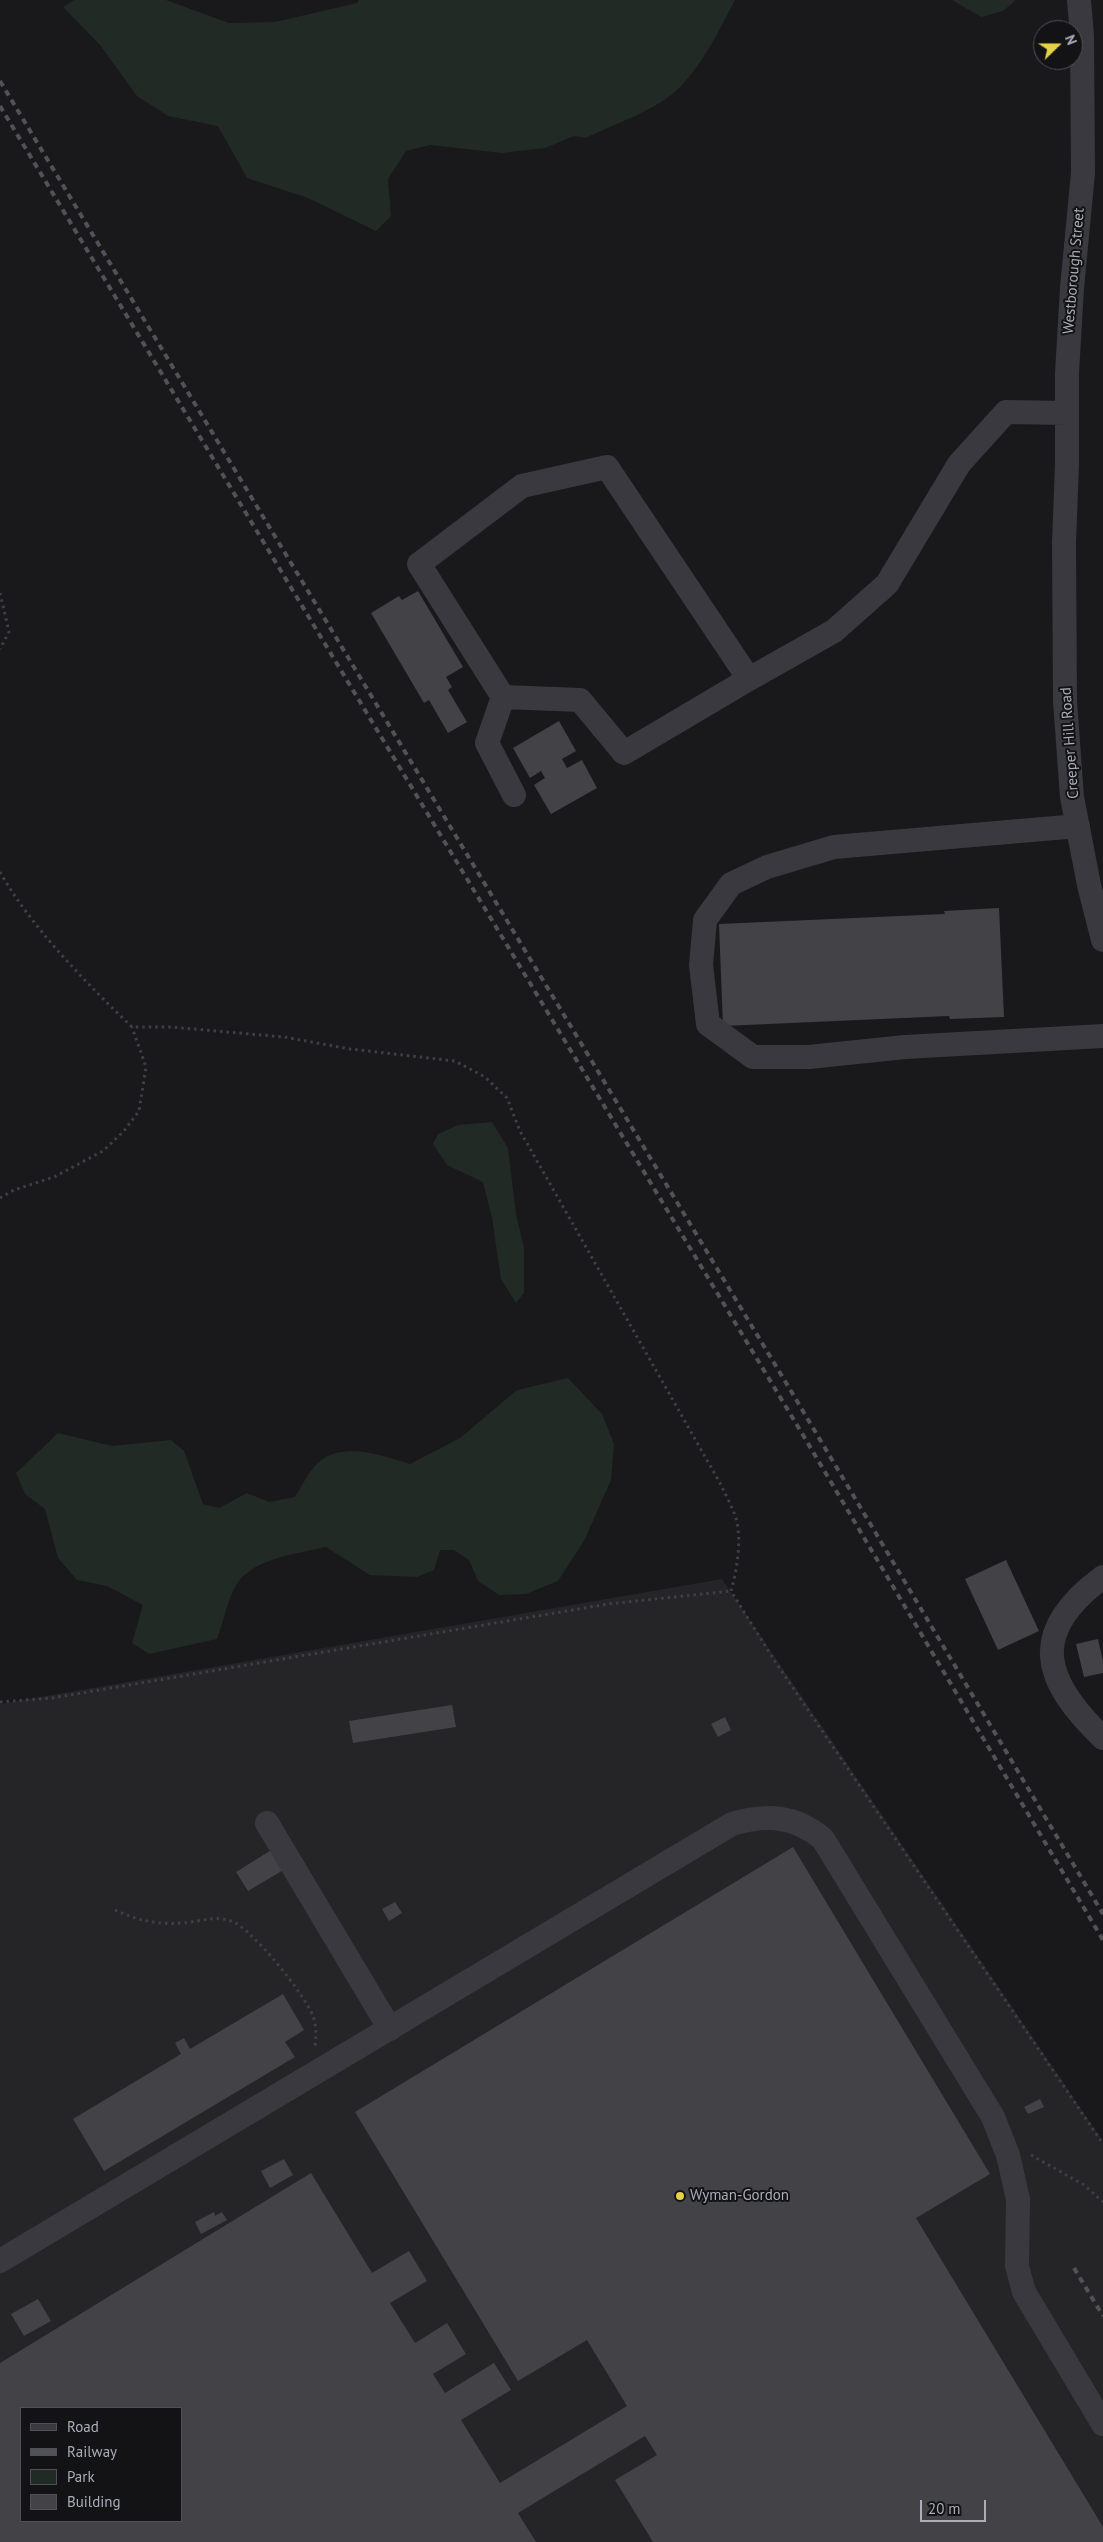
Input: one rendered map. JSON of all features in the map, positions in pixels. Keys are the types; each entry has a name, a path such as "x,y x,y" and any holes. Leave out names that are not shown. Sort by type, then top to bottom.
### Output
{"street":[{"name":"Westborough Street","path":"1064,543 1067,373 1072,288 1093,173 1093,143 1079,0"},
{"path":"503,698 580,700 624,753 834,631 887,584 960,464 1006,412 1067,413"},
{"path":"503,698 419,564 522,486 607,467 749,679"},
{"name":"Creeper Hill Road","path":"1064,543 1066,701 1072,796 1089,885 1103,940"},
{"path":"503,698 486,743 514,795"},
{"path":"1078,826 834,847 767,867 731,884 705,920 701,965 708,1024 753,1057 809,1057 905,1047 1103,1036"},
{"path":"1103,1577 1087,1589 1066,1613 1053,1636 1050,1658 1058,1683 1079,1715 1103,1738"},
{"path":"0,2261 390,2030 732,1824 752,1818 771,1816 811,1829 823,1839 994,2117 1002,2135 1018,2199 1016,2266 1024,2292 1103,2424"},
{"path":"267,1823 390,2030"}],"path":[{"path":"0,593 8,632 0,649"},
{"path":"0,872 12,894 88,985 132,1028 146,1068 139,1111 124,1131 103,1151 54,1177 14,1190 0,1198"},
{"path":"132,1028 171,1027 284,1037 350,1049 455,1061 485,1077 507,1098 520,1131 720,1483 736,1519 738,1541 735,1576 731,1591 774,1660 1103,2144"},
{"path":"0,1702 61,1696 608,1604 731,1591"},
{"path":"115,1910 134,1919 159,1922 182,1923 208,1918 232,1921 251,1934 297,1989 313,2016 317,2031 310,2077"},
{"path":"1002,2135 1043,2164 1084,2185 1103,2202"}],"shaded area":[{"name":"Wyman-Gordon","path":"722,1579 1103,2141 1103,2542 0,2542 0,1704"}],"green space":[{"path":"74,0 166,0 229,23 275,22 357,3 359,0 735,0 711,46 689,78 660,103 635,116 586,138 574,136 545,148 502,153 430,145 406,151 388,179 391,216 376,231 308,198 247,178 218,126 168,116 137,96 100,45 63,7"},
{"path":"952,0 1016,0 1003,11 981,17"},
{"path":"492,1122 508,1148 516,1214 524,1248 524,1293 516,1303 501,1279 492,1218 483,1182 447,1165 433,1144 438,1134 458,1125"},
{"path":"568,1378 602,1414 614,1444 611,1480 584,1541 558,1581 526,1594 499,1595 478,1581 469,1560 454,1550 440,1550 434,1570 417,1577 370,1575 326,1547 263,1563 242,1577 232,1593 217,1639 149,1654 132,1643 143,1605 107,1586 77,1580 58,1558 45,1509 25,1494 16,1473 58,1433 112,1446 171,1440 184,1451 203,1504 219,1508 247,1493 269,1502 295,1497 311,1471 327,1457 350,1451 362,1452 410,1464 460,1438 517,1390"}],"building":[{"path":"418,591 463,667 446,677 452,687 448,690 467,722 448,733 429,700 424,703 371,613 399,596 402,600"},
{"path":"559,721 576,751 562,759 567,768 582,760 597,788 551,814 534,785 545,778 541,771 530,778 513,748"},
{"path":"999,908 1004,1017 950,1019 949,1016 723,1026 719,924 945,914 944,911"},
{"path":"1006,1560 1039,1631 998,1650 965,1579"},
{"path":"1098,1639 1103,1661 1103,1673 1084,1677 1076,1644"},
{"path":"452,1705 456,1727 353,1743 349,1721"},
{"path":"725,1717 731,1730 718,1737 711,1724"},
{"name":"Wyman-Gordon","path":"793,1847 990,2174 916,2218 1103,2527 1103,2542 653,2542 615,2480 657,2455 645,2436 518,2513 536,2542 0,2542 0,2363 311,2173 372,2273 409,2251 427,2281 390,2303 415,2343 447,2323 466,2354 433,2374 445,2393 494,2363 511,2390 461,2420 500,2483 627,2406 587,2340 518,2381 355,2112"},
{"path":"273,1849 285,1869 248,1891 236,1872"},
{"path":"395,1902 402,1913 389,1921 382,1909"},
{"path":"283,1994 304,2030 285,2042 295,2057 104,2171 73,2119 181,2054 175,2043 184,2038 190,2049"},
{"path":"1040,2099 1044,2107 1028,2114 1024,2107"},
{"path":"284,2159 293,2175 270,2188 261,2171"},
{"path":"214,2212 215,2216 222,2212 227,2220 201,2234 195,2222"},
{"path":"38,2299 51,2321 24,2336 11,2314"}],"railway":[{"path":"0,81 791,1391 1103,1914"},
{"path":"0,106 803,1435 1103,1940"},
{"path":"1074,2268 1103,2316"}],"place":[{"name":"Wyman-Gordon","path":"680,2196"}]}
